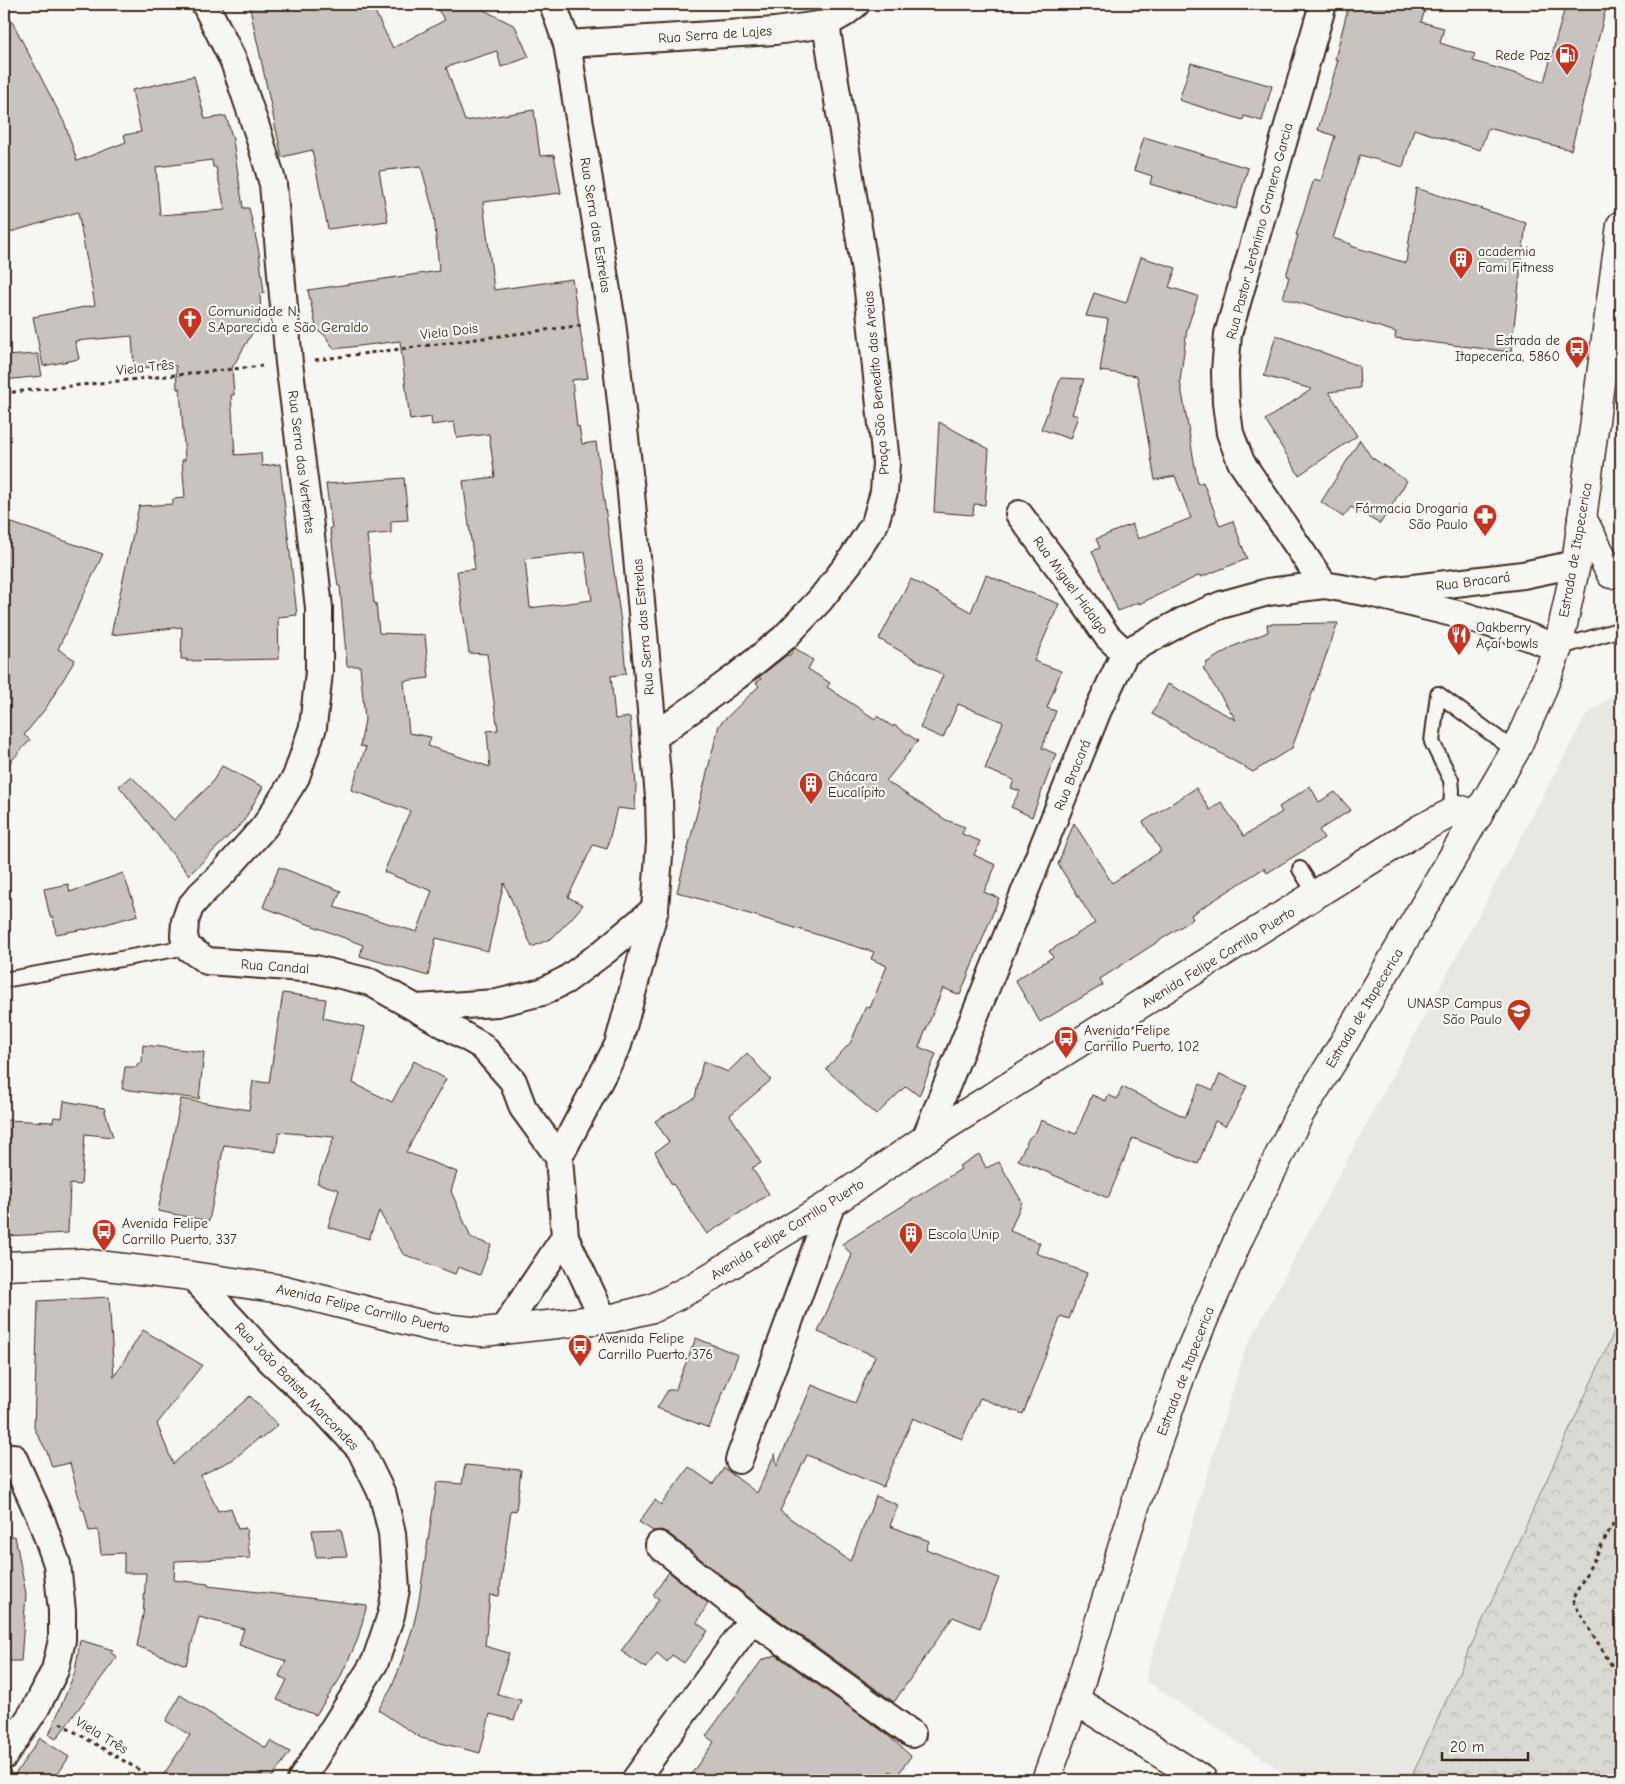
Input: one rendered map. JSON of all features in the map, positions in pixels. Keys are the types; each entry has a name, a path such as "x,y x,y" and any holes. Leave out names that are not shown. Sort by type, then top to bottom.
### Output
{"street":[{"name":"Rua Serra das Vertentes","path":"188,947 184,936 185,921 190,907 224,873 265,826 296,777 313,727 319,672 319,608 310,518 290,363 273,184 258,132 234,62 205,4"},
{"name":"Rua Serra das Estrelas","path":"553,4 567,44 612,322 630,482 654,737 659,797 660,842 655,909 618,1046 558,1157"},
{"name":"Rua Serra de Lajes","path":"567,44 739,34 826,24 856,4"},
{"name":"Rua Pastor Jerônimo Granero Garcia","path":"1322,4 1228,334 1225,372 1226,403 1230,433 1241,462 1324,585"},
{"name":"Praça São Benedito das Areias","path":"654,737 737,676 784,638 820,600 849,563 874,523 884,492 886,463 868,291 826,24"},
{"name":"Estrada de Itapecerica","path":"1046,1780 1075,1700 1137,1500 1181,1376 1239,1238 1299,1115 1339,1051 1515,751 1558,648 1597,571 1582,518 1621,225"},
{"name":"Rua Miguel Hidalgo","path":"1019,514 1076,589 1107,636 1126,653"},
{"path":"1582,518 1597,571"},
{"name":"Rua Bracará","path":"1370,593 1523,575 1597,571"},
{"name":"Rua Bracará","path":"925,1140 1094,719 1126,653 1185,620 1221,605 1268,592 1324,585 1370,593 1466,616 1558,648"},
{"path":"1451,812 1463,809 1478,816"},
{"name":"Avenida Felipe Carrillo Puerto","path":"4,1266 81,1263 192,1276 280,1289 432,1327 482,1332 604,1320 654,1308 694,1287 832,1203 925,1140 1420,829 1451,812"},
{"path":"416,1008 497,1003 542,992 566,980 605,951 655,909"},
{"name":"Rua Candal","path":"188,947 207,961 316,969 370,982 416,1008 482,1046 513,1081 524,1108 558,1157"},
{"path":"558,1157 565,1236 604,1320"},
{"path":"739,1460 832,1203"},
{"path":"502,1331 565,1236"},
{"name":"Rua João Batista Marcondes","path":"192,1276 272,1362 324,1410 360,1449 383,1496 392,1533 396,1589 391,1615 375,1662 301,1780"},
{"path":"4,1756 36,1708 55,1670 62,1640 62,1611 57,1564 38,1511 13,1457"},
{"path":"659,1545 752,1619 912,1734"},
{"path":"635,1780 752,1619"},
{"path":"1075,1700 1203,1780"}],"lane":[{"path":"1558,648 1621,629"},
{"path":"1451,812 1451,780 1432,742 1438,694 1515,751"},
{"path":"1300,869 1316,895"},
{"path":"4,980 188,947"}],"path":[{"name":"Viela Dois","path":"290,363 612,322"},
{"name":"Viela Três","path":"4,393 290,363"},
{"path":"1621,1509 1572,1600 1612,1666 1621,1672"},
{"name":"Viela Três","path":"36,1708 156,1780"}],"shaded area":[{"name":"UNASP Campus São Paulo","path":"1621,690 1621,1780 1295,1780 1145,1680 1245,1350 1587,714"}],"green space":[{"path":"1619,1321 1621,1322 1621,1780 1410,1780"}],"building":[{"path":"249,4 371,4 393,48 445,20 434,4 472,4 515,26 529,57 501,67 497,51 446,67 465,121 534,110 540,156 554,155 561,193 483,202 494,290 572,279 588,378 572,380 577,427 579,426 582,444 596,442 622,630 626,674 611,676 615,719 630,717 636,785 635,810 617,808 607,849 593,845 568,897 583,905 552,938 532,947 504,883 488,951 436,938 428,976 360,956 363,945 263,907 279,867 341,891 334,907 417,932 432,891 384,872 410,811 351,790 366,747 360,746 365,720 360,666 347,666 340,586 338,586 330,528 332,528 326,484 404,478 408,520 391,521 391,533 367,535 379,633 425,635 429,678 404,681 409,733 431,737 428,746 490,767 487,731 498,730 487,654 469,653 457,571 475,569 463,481 495,477 489,434 457,438 454,422 432,425 431,417 410,420 400,341 334,349 324,334 317,331 308,290 439,271 434,214 421,166 379,171 388,221 328,229 312,150 282,157","holes":["585,552 592,600 530,608 525,559"]},
{"path":"1349,4 1427,4 1421,22 1444,28 1440,43 1475,54 1473,61 1544,82 1566,4 1607,4 1571,150 1488,128 1480,150 1414,129 1403,167 1360,155 1333,238 1351,244 1351,246 1406,263 1416,188 1526,223 1511,352 1395,338 1396,332 1283,298 1289,277 1286,276 1298,235 1296,235 1314,179 1321,181 1335,136 1318,130 1338,60 1335,59"},
{"path":"4,6 65,124 77,161 126,142 124,135 141,132 132,90 194,76 205,119 226,116 233,140 243,208 249,208 259,252 264,293 260,293 261,318 232,368 234,395 231,395 235,455 261,453 262,466 280,464 297,615 278,617 279,659 186,661 187,659 181,659 182,627 111,635 139,506 173,504 173,499 185,498 182,460 185,460 180,388 177,389 176,366 134,368 132,336 75,341 79,359 43,366 33,317 95,305 78,212 4,234","holes":["212,160 213,167 216,167 225,210 160,215 156,167"]},
{"path":"1191,63 1272,86 1262,121 1244,116 1243,120 1179,100"},
{"path":"1144,137 1248,168 1236,209 1150,184 1152,176 1134,170"},
{"path":"1141,257 1176,268 1169,287 1198,296 1187,329 1180,381 1198,484 1203,482 1220,526 1233,521 1247,559 1201,577 1200,575 1139,604 1139,602 1118,611 1092,551 1100,548 1096,539 1132,524 1138,539 1191,518 1175,476 1155,480 1137,376 1100,371 1108,319 1086,316 1094,293 1126,303"},
{"path":"1276,335 1359,366 1360,388 1329,392 1357,436 1299,475 1265,420 1312,389 1264,376"},
{"path":"38,354 42,376 4,380 4,356"},
{"path":"1061,378 1084,379 1072,414 1078,416 1070,439 1041,429"},
{"path":"939,422 989,449 985,505 974,504 973,515 934,512"},
{"path":"1360,440 1371,457 1407,481 1380,524 1351,507 1343,517 1321,502"},
{"path":"9,522 103,554 58,649 75,660 46,708 24,735 30,740 4,769 4,536"},
{"path":"986,575 1059,604 1034,661 1061,671 1047,708 1056,711 1042,748 1056,754 1032,817 1011,807 1020,791 1011,788 1014,780 985,769 1003,722 958,704 943,738 920,728 943,675 879,639 911,579 971,612"},
{"path":"1338,623 1292,748 1253,772 1152,714 1168,684 1236,720 1203,668 1207,665 1206,663 1234,646 1268,632 1267,624"},
{"path":"795,648 813,660 808,669 830,683 827,687 875,719 877,716 918,741 886,781 946,820 965,827 962,834 980,841 974,855 996,865 984,892 999,898 960,995 943,988 919,1047 936,1054 919,1096 906,1086 876,1115 826,1069 851,1042 866,1006 870,1008 887,966 871,959 874,952 677,892 719,725 759,686 756,683 761,679 759,677 787,655 789,656"},
{"path":"222,766 263,787 243,822 189,875 119,786 131,776 174,820 211,784"},
{"path":"1310,786 1319,802 1335,792 1351,810 1319,830 1324,838 1267,873 1264,868 1191,915 1193,919 1100,979 1103,985 1040,1022 1015,980 1053,957 1049,951 1095,923 1058,864 1074,823 1112,883 1161,851 1143,822 1196,788 1210,810 1221,802 1244,836 1282,812 1279,807"},
{"path":"123,873 138,915 85,930 56,934 44,889 68,884 70,892"},
{"path":"283,993 326,999 323,1018 365,1027 353,1083 392,1102 414,1061 446,1079 406,1152 457,1172 451,1191 471,1238 491,1245 480,1275 458,1267 455,1274 403,1254 379,1211 369,1239 328,1227 339,1190 317,1183 334,1137 279,1132 276,1152 224,1145 209,1221 158,1211 181,1099 249,1110 253,1081 269,1083"},
{"path":"143,1045 204,1052 199,1099 122,1089 125,1067 137,1067 138,1063 142,1063"},
{"path":"747,1053 771,1080 730,1115 761,1163 752,1168 769,1194 707,1234 672,1185 655,1152 669,1142 655,1121 695,1098 703,1061 728,1072"},
{"path":"1220,1074 1247,1086 1225,1126 1215,1121 1198,1164 1133,1138 1108,1198 1018,1160 1029,1138 1036,1132 1041,1120 1076,1134 1092,1095 1106,1101 1108,1095 1117,1099 1122,1087 1185,1117 1200,1084 1213,1090"},
{"path":"64,1101 104,1108 113,1137 85,1134 81,1185 70,1184 68,1233 4,1236 4,1120 53,1122 54,1117 62,1118"},
{"path":"979,1154 986,1168 999,1162 1022,1202 1010,1231 1040,1243 1036,1253 1087,1273 1069,1319 1061,1316 1023,1414 980,1398 962,1439 913,1418 883,1487 807,1455 780,1511 850,1561 876,1496 898,1505 890,1526 929,1541 926,1549 999,1578 980,1628 953,1617 894,1702 761,1607 668,1533 661,1530 653,1531 639,1522 655,1500 661,1505 689,1467 713,1484 724,1468 757,1493 775,1453 777,1466 812,1385 855,1403 875,1356 818,1332 852,1255 842,1244 961,1169 959,1166"},
{"path":"109,1297 114,1377 143,1330 202,1365 157,1424 173,1464 250,1396 278,1425 234,1459 201,1475 218,1511 231,1508 238,1529 246,1528 250,1558 175,1561 174,1580 208,1584 208,1586 367,1605 357,1641 339,1680 316,1715 277,1700 287,1680 279,1676 286,1661 239,1645 244,1629 199,1617 186,1665 137,1646 143,1615 146,1573 124,1573 124,1553 101,1554 98,1530 89,1531 70,1463 52,1467 47,1452 34,1428 38,1301"},
{"path":"696,1338 738,1355 709,1428 657,1408 668,1390 675,1390"},
{"path":"465,1465 521,1470 516,1511 511,1510 499,1596 490,1595 485,1646 509,1653 497,1694 521,1700 514,1720 490,1714 480,1753 421,1738 378,1710 391,1689 413,1627 418,1606 437,1482 462,1484"},
{"path":"341,1529 347,1556 316,1557 312,1530"},
{"path":"15,1536 26,1594 21,1661 4,1661 4,1537"},
{"path":"669,1572 708,1603 697,1623 708,1631 684,1663 672,1655 667,1662 657,1653 646,1668 621,1651 659,1599 653,1595"},
{"path":"80,1640 113,1650 111,1653 117,1657 56,1739 49,1735 75,1672"},
{"path":"776,1655 884,1732 911,1756 897,1776 890,1771 883,1780 687,1780 714,1742 706,1736 762,1660"},
{"path":"180,1695 266,1748 270,1741 290,1752 270,1780 160,1780 190,1735 166,1721"},
{"path":"40,1738 69,1757 54,1780 11,1780"}],"place":[{"name":"Rede Paz","path":"1567,76"},
{"name":"academia Fami Fitness","path":"1461,280"},
{"name":"Comunidade N. S.Aparecida e São Geraldo","path":"190,340"},
{"name":"Estrada de Itapecerica, 5860","path":"1577,369"},
{"name":"Fármacia Drogaria São Paulo","path":"1485,537"},
{"name":"Oakberry Açaí bowls","path":"1459,656"},
{"name":"Chácara Eucalípito","path":"811,805"},
{"name":"UNASP Campus São Paulo","path":"1519,1032"},
{"name":"Avenida Felipe Carrillo Puerto, 102","path":"1066,1059"},
{"name":"Avenida Felipe Carrillo Puerto, 337","path":"104,1252"},
{"name":"Escola Unip","path":"911,1255"},
{"name":"Avenida Felipe Carrillo Puerto, 376","path":"580,1367"}]}
